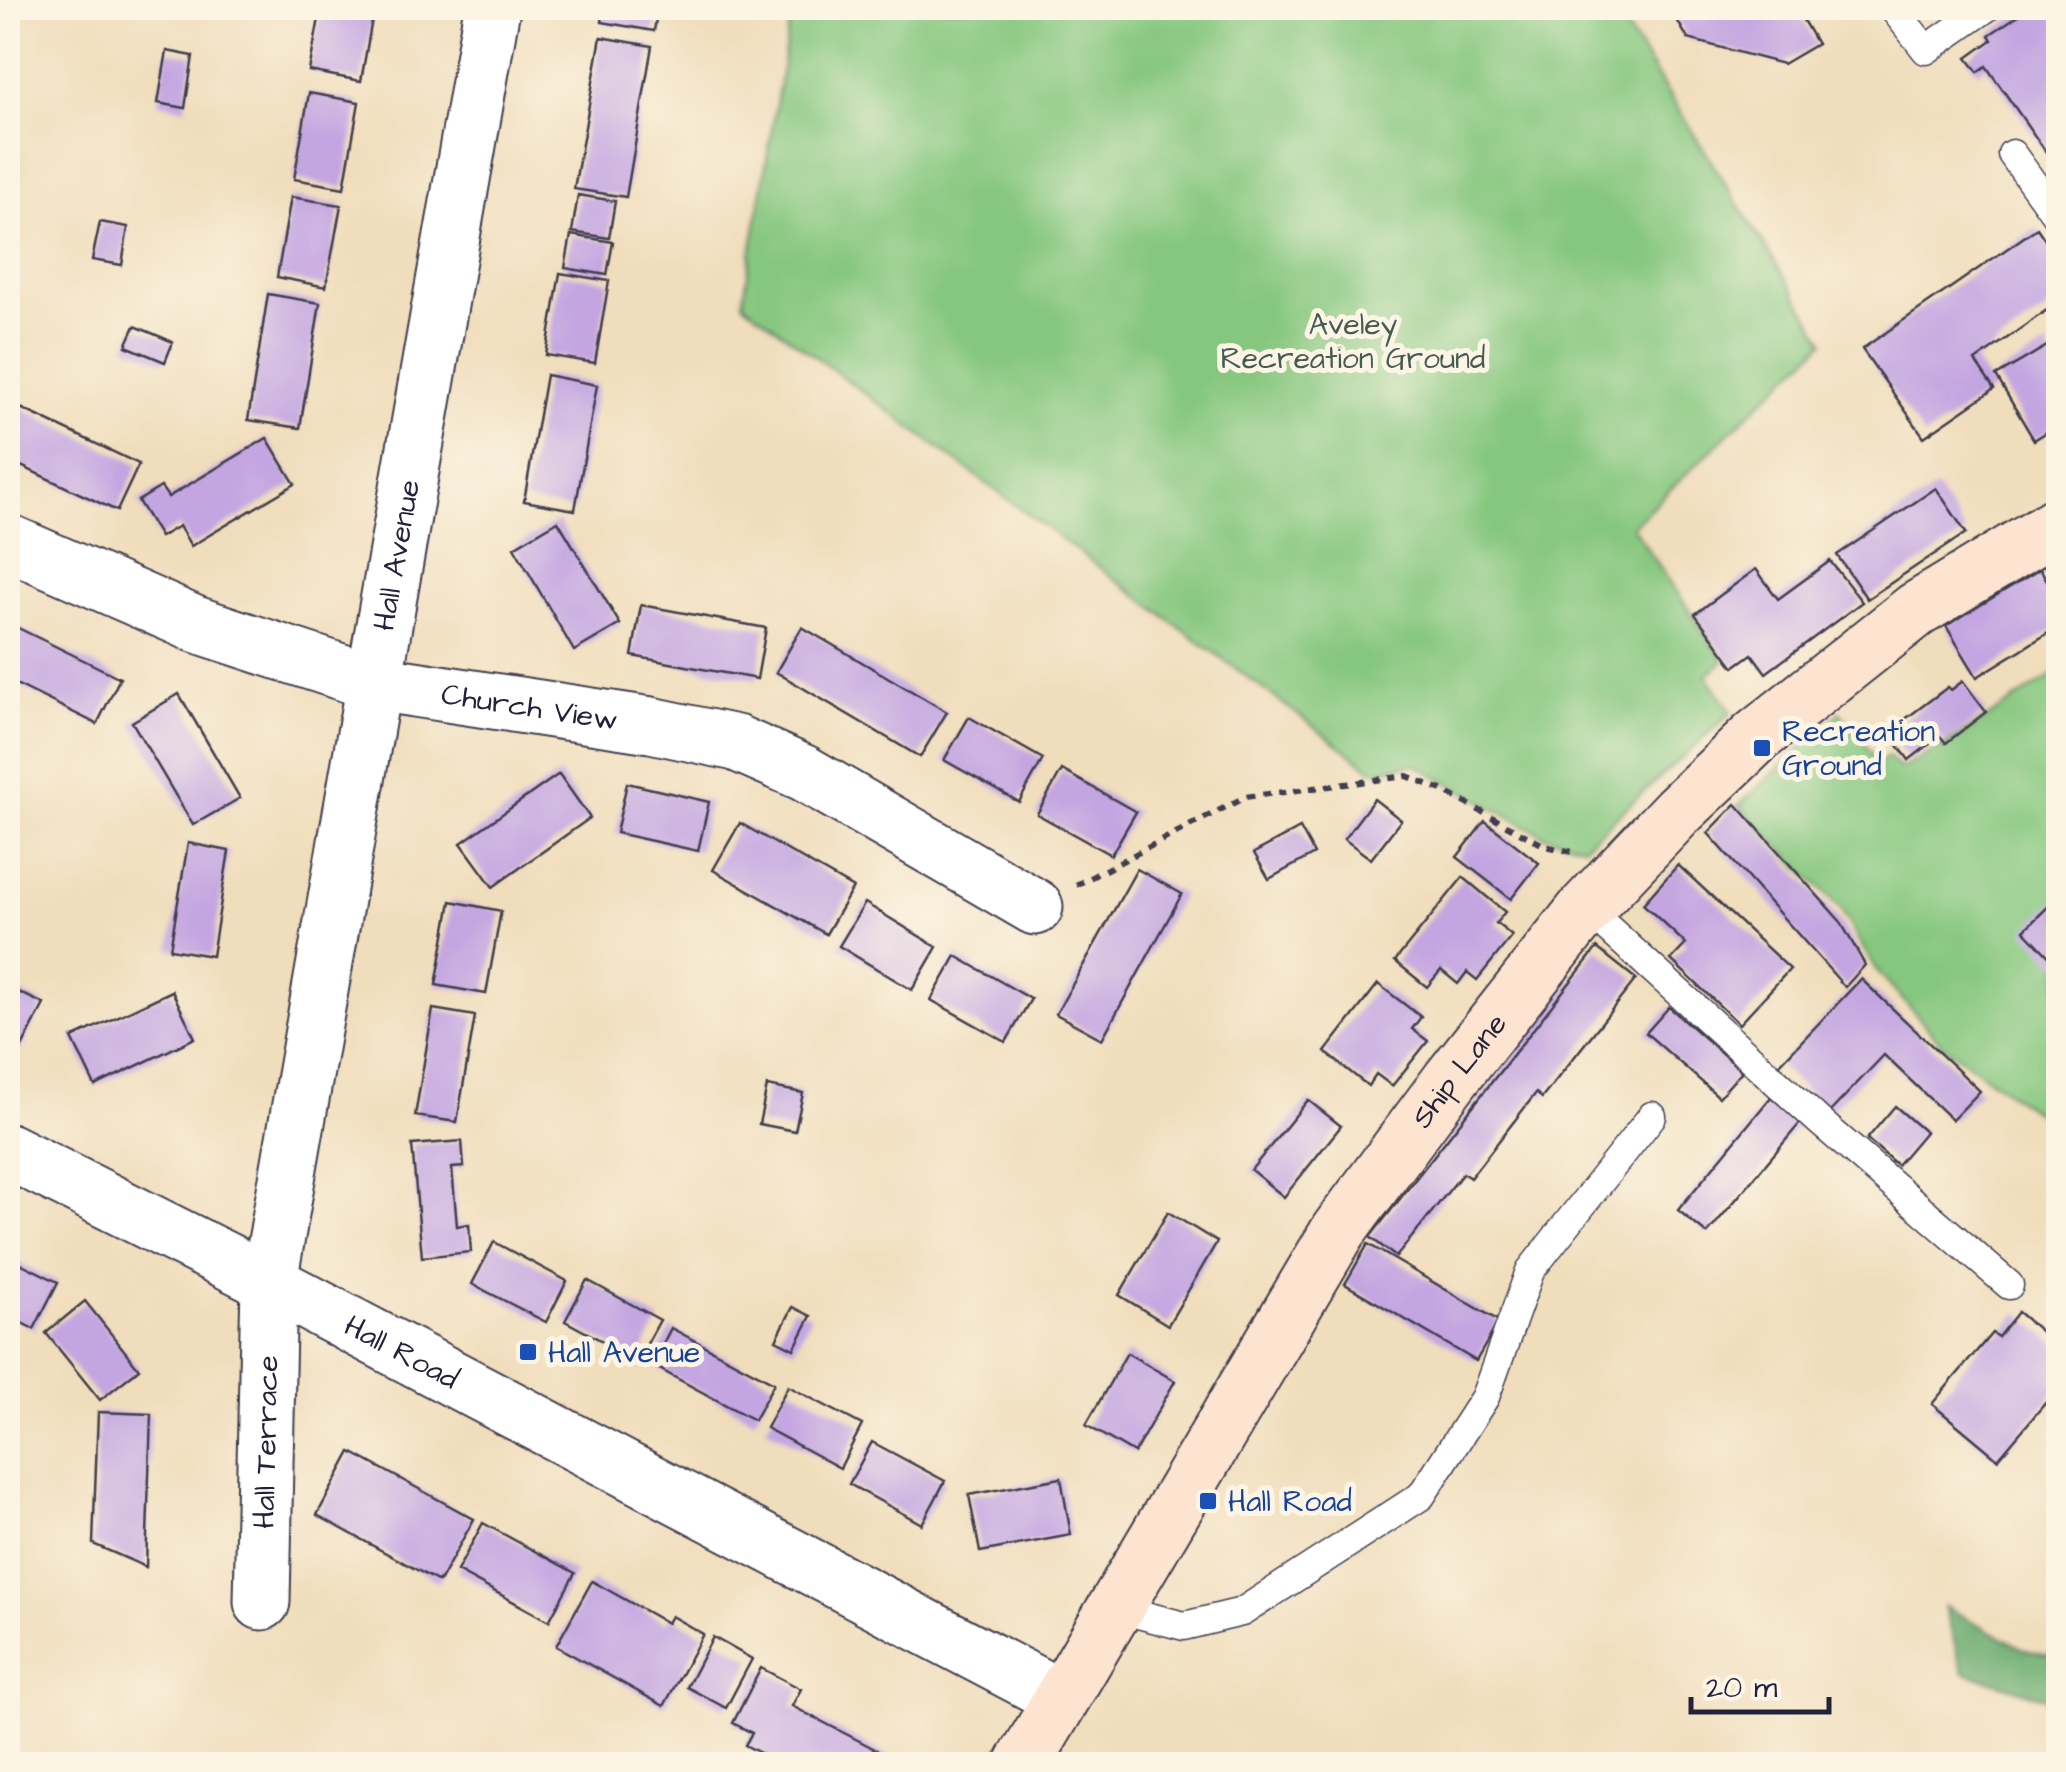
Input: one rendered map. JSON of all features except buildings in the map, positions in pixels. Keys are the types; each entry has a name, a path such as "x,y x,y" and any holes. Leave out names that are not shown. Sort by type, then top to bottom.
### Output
{"street":[{"name":"Hall Avenue","path":"269,1282 492,8"},
{"name":"Ship Lane","path":"1023,1764 1339,1230 1451,1079 1586,908 1757,736 1916,610 2058,524"},
{"name":"Church View","path":"8,542 195,624 376,683 736,742 804,773 1035,907"},
{"name":"Hall Road","path":"8,1150 269,1282 1061,1698"},
{"name":"Hall Terrace","path":"262,1602 269,1282"}],"lane":[{"path":"1893,8 1926,50 1986,8"},
{"path":"2012,154 2058,218"},
{"path":"1586,908 1819,1121 2009,1286"},
{"path":"1115,1608 1184,1626 1242,1612 1421,1496 1485,1397 1530,1271 1652,1116"}],"path":[{"path":"1035,907 1245,797 1407,776 1442,790 1544,846 1628,864"}],"green space":[{"name":"Aveley Recreation Ground","path":"792,8 1614,8 1825,341 1632,526 1724,661 1706,675 1732,712 1584,846 1545,836 1414,764 1374,771 743,303"},
{"path":"2058,672 2058,1128 1943,1045 1875,968 1840,908 1739,805 1840,712 1879,763 1888,756 1900,769 1947,744"},
{"path":"1944,1606 2026,1650 2058,1657 2058,1702 1963,1672"}],"place":[{"name":"Recreation Ground","path":"1762,748"},
{"name":"Hall Avenue","path":"528,1352"},
{"name":"Hall Road","path":"1208,1501"}]}
